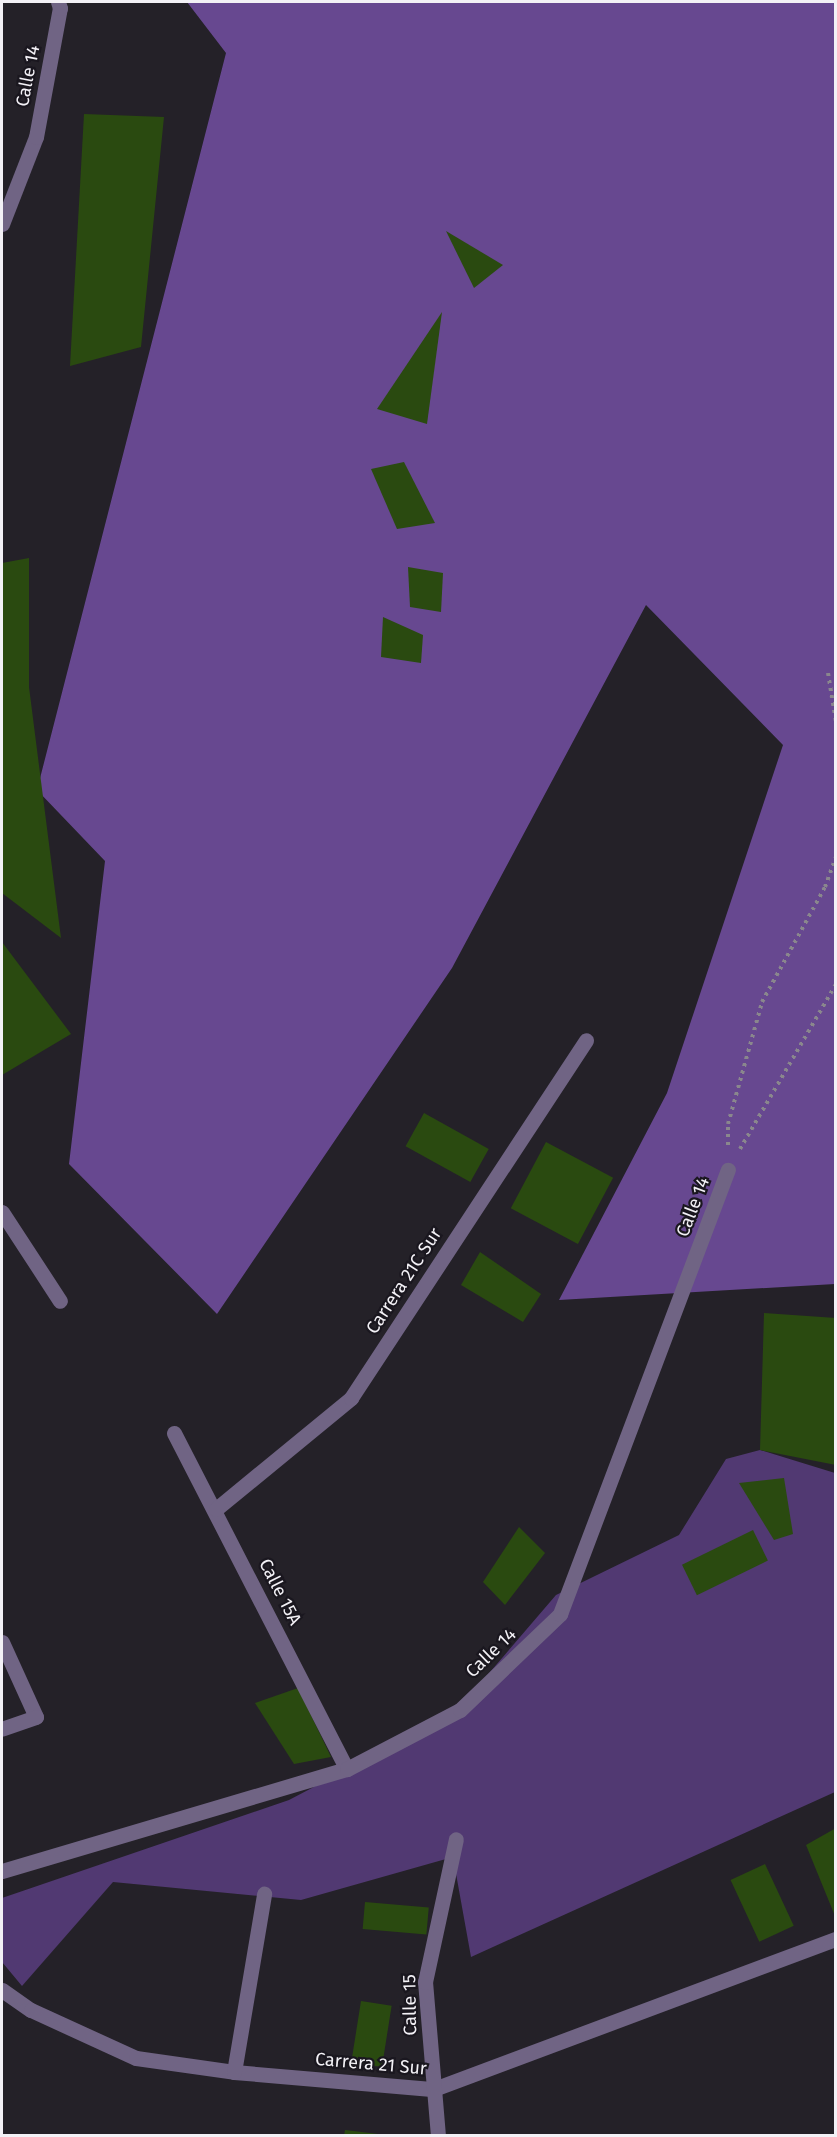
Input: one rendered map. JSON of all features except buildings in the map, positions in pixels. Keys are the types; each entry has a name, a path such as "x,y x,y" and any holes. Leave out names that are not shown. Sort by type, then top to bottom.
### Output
{"street":[{"name":"Calle 14","path":"2,224 36,137 60,8 58,2"},
{"name":"Carrera 21C Sur","path":"216,1509 351,1398 586,1040"},
{"name":"Calle 14","path":"2,1871 347,1769 460,1710 560,1614 728,1170"},
{"path":"2,1212 60,1301"},
{"name":"Calle 15A","path":"174,1433 216,1509 347,1769"},
{"path":"2,1642 36,1717 2,1729"},
{"name":"Calle 15","path":"438,2136 425,1982 456,1839"},
{"path":"234,2072 264,1894"},
{"name":"Carrera 21 Sur","path":"2,1990 31,2010 136,2058 234,2072 434,2089 836,1939"}],"path":[{"path":"828,672 836,722"},
{"path":"728,1170 728,1124 762,1002 825,887 836,857"},
{"path":"728,1170 836,984"}],"shaded area":[{"path":"187,2 835,2 835,1284 559,1300 667,1093 783,745 646,605 452,968 217,1314 69,1164 105,861 37,790 226,53"},
{"path":"760,1450 835,1473 835,1792 471,1957 453,1857 301,1900 113,1882 22,1986 2,1962 2,1898 289,1800 455,1713 556,1595 679,1535 726,1459"}]}
